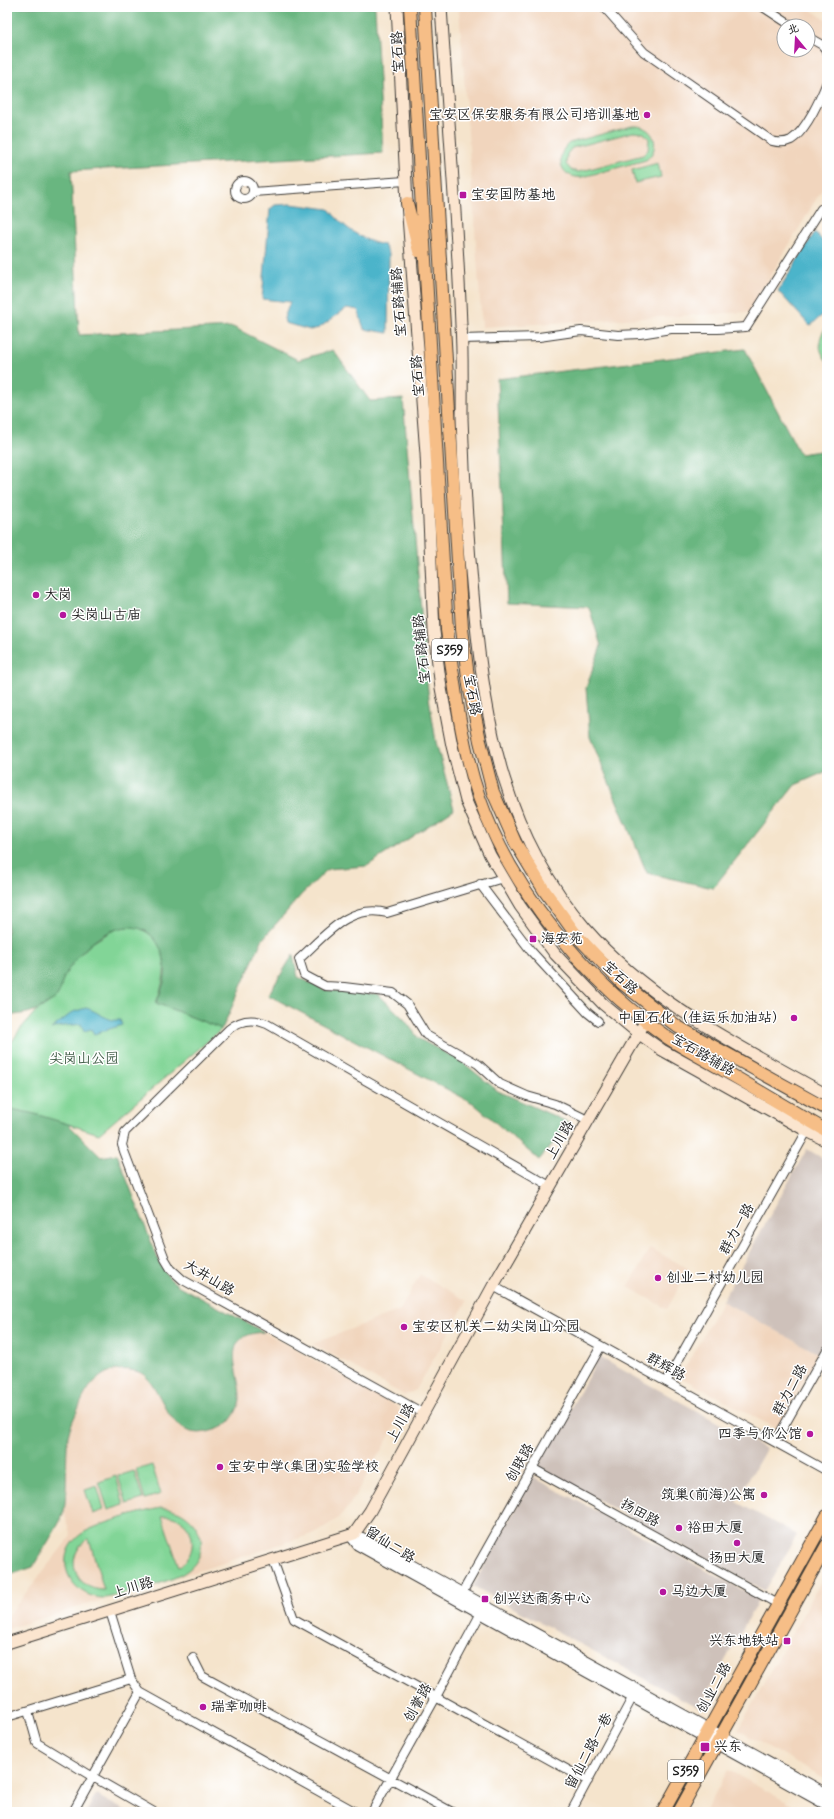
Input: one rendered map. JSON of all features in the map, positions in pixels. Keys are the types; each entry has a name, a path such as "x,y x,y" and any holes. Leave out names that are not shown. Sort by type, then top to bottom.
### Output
{"main road":[{"name":"宝石路辅路","path":"397,7 405,181 426,454 434,631 441,688 452,746 466,801 490,855 520,906 555,954 603,1004 638,1033 662,1050 806,1131 827,1141"},
{"name":"宝石路","path":"410,7 447,630 454,686 479,797 502,849 531,898 566,945 612,994 670,1039 827,1131"},
{"name":"宝石路","path":"425,7 462,629 469,685 480,741 496,799 515,842 544,890 577,936 622,983 678,1027 827,1109"},
{"name":"宝石路辅路","path":"441,7 462,339 462,419 471,573 483,682 492,736 502,774 514,810 543,870 586,929 638,980 688,1016 827,1094"},
{"path":"407,204 426,277"},
{"name":"上川路","path":"7,1643 351,1536 370,1511 493,1286 653,1008"},
{"name":"创业二路","path":"663,1812 827,1516"},
{"name":"创业二路","path":"680,1812 827,1545"}],"street":[{"path":"604,7 644,52 772,141 785,142 795,136 816,106 827,82"},
{"path":"763,7 780,18"},
{"path":"816,42 822,45 827,51"},
{"path":"253,192 405,181"},
{"path":"462,339 539,337 581,331 618,335 671,330 746,327 821,209"},
{"path":"503,878 387,913 372,910 351,915 299,959 304,976 325,986 393,993 407,1004 426,1035 478,1064 500,1084 527,1096 555,1104 588,1120"},
{"path":"480,884 531,951 588,1013 598,1021"},
{"name":"大井山路","path":"423,1413 183,1280 171,1269 163,1252 122,1145 122,1138 129,1126 234,1025 247,1020 261,1021 550,1186"},
{"name":"群力一路","path":"666,1382 806,1131"},
{"name":"群辉路","path":"493,1286 827,1471"},
{"name":"创联路","path":"462,1593 601,1346"},
{"name":"群力二路","path":"775,1442 827,1350"},
{"name":"扬田路","path":"532,1468 778,1604"},
{"name":"留仙二路","path":"351,1536 362,1538 462,1593 483,1609"},
{"name":"留仙二路","path":"351,1536 358,1545 483,1609 719,1740 827,1794"},
{"path":"273,1560 294,1619 588,1781"},
{"name":"创誉路","path":"372,1812 483,1609"},
{"path":"110,1610 131,1679 140,1692 356,1812"},
{"path":"193,1658 202,1676 452,1812"},
{"path":"7,1718 131,1679"},
{"path":"73,1812 140,1692"},
{"name":"留仙二路一巷","path":"571,1812 630,1702"},
{"path":"28,1711 37,1743 92,1777 154,1812"},
{"name":"留仙二路","path":"719,1740 827,1805"}],"shaded area":[{"name":"宝安区保安服务有限公司培训基地","path":"459,7 807,7 827,21 827,181 749,312 482,327"},
{"path":"807,1149 827,1161 827,1338 819,1354 722,1301"},
{"name":"创业二村幼儿园","path":"650,1248 689,1269 667,1309 628,1287"},
{"name":"宝安区机关二幼尖岗山分园","path":"420,1274 467,1301 416,1390 404,1395 313,1344 400,1310"},
{"path":"722,1301 819,1354 777,1429 680,1377"},
{"name":"宝安中学(集团)实验学校","path":"264,1332 398,1407 401,1416 349,1506 337,1519 315,1533 211,1567 7,1629 7,1617 71,1536 64,1513 68,1434 84,1394 94,1381 108,1372 124,1369 140,1372 150,1382 169,1413 189,1431 203,1433 216,1430 240,1398 233,1361 235,1351 239,1343 246,1337 254,1333"},
{"path":"599,1357 766,1449 736,1502 797,1535 765,1591 538,1467"},
{"path":"533,1477 759,1599 699,1708 473,1586"},
{"path":"827,1571 827,1780 738,1730"},
{"path":"728,1770 805,1812 705,1812"},
{"path":"96,1795 128,1812 86,1812"}],"green space":[{"path":"7,7 375,7 383,153 71,171 79,335 233,327 298,360 333,350 370,401 403,399 428,691 436,742 454,809 367,866 328,869 301,895 262,940 222,1029 156,1003 165,977 164,959 157,943 148,933 137,928 124,928 111,931 98,938 86,948 71,965 64,977 56,998 34,1011 7,1016"},
{"path":"632,126 639,126 650,132 655,143 651,155 646,160 583,177 575,177 569,175 565,171 561,161 561,155 569,143","holes":["633,132 644,133 649,139 648,150 643,155 578,172 571,170 566,164 567,154 572,148"]},
{"path":"658,163 661,177 635,183 632,170"},
{"path":"827,327 827,361 820,348 820,340"},
{"path":"745,349 800,454 827,450 827,771 795,785 713,888 647,873 590,737 586,688 601,646 589,607 507,603 497,379"},
{"name":"尖岗山公园","path":"134,926 146,932 155,939 161,948 164,958 163,980 156,1003 222,1029 99,1134 68,1124 7,1109 7,1050 18,1032 35,1012 57,997 64,976 76,958 92,943 110,932 122,927"},
{"path":"293,955 298,977 325,990 378,994 404,1019 419,1039 461,1061 498,1091 570,1123 539,1160 473,1103 268,995"},
{"path":"7,1108 35,1114 68,1124 101,1157 117,1154 159,1262 169,1278 179,1286 264,1332 249,1335 240,1340 236,1347 234,1356 239,1388 239,1404 235,1414 227,1424 207,1432 193,1432 182,1428 173,1420 154,1387 147,1378 139,1372 115,1370 106,1373 97,1380 84,1396 69,1432 67,1445 65,1502 62,1516 33,1567 7,1576"},
{"path":"152,1465 161,1494 145,1499 136,1470"},
{"path":"134,1471 143,1499 127,1504 118,1476"},
{"path":"116,1476 124,1505 108,1510 99,1482"},
{"path":"97,1486 104,1510 93,1514 85,1490"},
{"path":"161,1508 184,1514 193,1522 198,1531 201,1541 201,1552 196,1562 187,1571 172,1579 160,1583 106,1598 94,1597 83,1592 74,1585 69,1576 66,1565 66,1555 71,1544 80,1535 106,1523","holes":["162,1516 173,1517 181,1521 191,1534 191,1552 179,1567","89,1539 104,1590 94,1589 85,1584 75,1571 74,1563 76,1554 80,1546"]}],"water":[{"path":"291,204 329,209 340,222 361,237 384,245 389,254 388,333 364,329 358,310 347,308 319,328 310,330 285,323 284,318 290,302 262,299 270,209 275,205"},
{"path":"815,232 827,246 827,311 810,326 778,291"},
{"path":"86,1008 107,1018 120,1020 122,1025 94,1034 91,1029 84,1031 81,1024 51,1029 73,1012"}],"place":[{"name":"宝安区保安服务有限公司培训基地","path":"647,115"},
{"name":"宝安国防基地","path":"463,195"},
{"name":"大岗","path":"36,595"},
{"name":"尖岗山古庙","path":"63,615"},
{"name":"海安苑","path":"533,939"},
{"name":"中国石化（佳运乐加油站）","path":"794,1018"},
{"name":"创业二村幼儿园","path":"658,1278"},
{"name":"宝安区机关二幼尖岗山分园","path":"404,1327"},
{"name":"四季与你公馆","path":"810,1434"},
{"name":"宝安中学(集团)实验学校","path":"220,1467"},
{"name":"筑巢(前海)公寓","path":"764,1495"},
{"name":"裕田大厦","path":"679,1528"},
{"name":"扬田大厦","path":"737,1543"},
{"name":"马边大厦","path":"663,1592"},
{"name":"创兴达商务中心","path":"485,1599"},
{"name":"兴东地铁站","path":"787,1641"},
{"name":"瑞幸咖啡","path":"203,1707"},
{"name":"兴东","path":"705,1747"}]}
